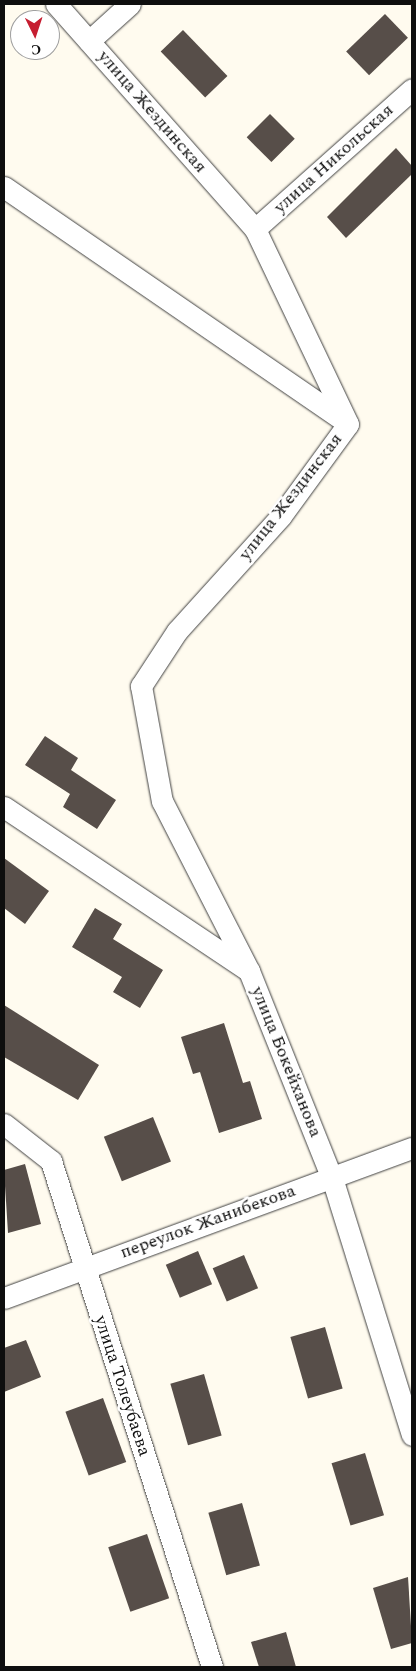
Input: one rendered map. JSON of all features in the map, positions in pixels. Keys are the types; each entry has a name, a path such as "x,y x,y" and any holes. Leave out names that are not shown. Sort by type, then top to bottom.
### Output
{"street":[{"name":"улица Жездинская","path":"56,4 255,229 348,424 281,516 177,631 141,686 162,802 249,971"},
{"path":"89,41 130,4"},
{"name":"улица Никольская","path":"255,229 412,89"},
{"path":"4,187 348,424"},
{"name":"улица Бокейханова","path":"4,807 249,971 332,1178 412,1435"},
{"name":"улица Толеубаева","path":"4,1124 51,1161 212,1667"},
{"name":"переулок Жанибекова","path":"4,1298 412,1148"}],"building":[{"path":"385,14 408,38 369,75 346,52"},
{"path":"183,30 227,76 205,98 161,52"},
{"path":"270,114 295,139 271,162 247,137"},
{"path":"396,148 412,166 412,174 346,238 327,217"},
{"path":"45,736 78,758 71,770 116,800 97,829 63,807 70,794 25,765"},
{"path":"4,858 49,891 25,924 4,908"},
{"path":"95,908 122,924 113,939 163,970 140,1008 113,992 122,977 72,947"},
{"path":"4,1005 99,1065 78,1100 4,1057"},
{"path":"224,1023 243,1083 250,1081 262,1119 219,1133 200,1072 193,1074 181,1037"},
{"path":"153,1117 171,1162 122,1181 104,1137"},
{"path":"25,1164 41,1224 8,1233 4,1170"},
{"path":"198,1251 212,1284 180,1298 166,1265"},
{"path":"244,1255 258,1288 227,1301 213,1268"},
{"path":"325,1327 343,1389 308,1398 290,1337"},
{"path":"26,1340 41,1377 4,1392 4,1348"},
{"path":"204,1374 222,1436 188,1445 170,1384"},
{"path":"103,1398 126,1462 89,1476 65,1412"},
{"path":"365,1453 384,1515 351,1525 332,1463"},
{"path":"242,1503 260,1565 226,1575 208,1513"},
{"path":"147,1534 169,1598 130,1612 108,1547"},
{"path":"408,1577 412,1643 391,1649 373,1588"},
{"path":"286,1632 296,1667 259,1667 251,1642"}]}
